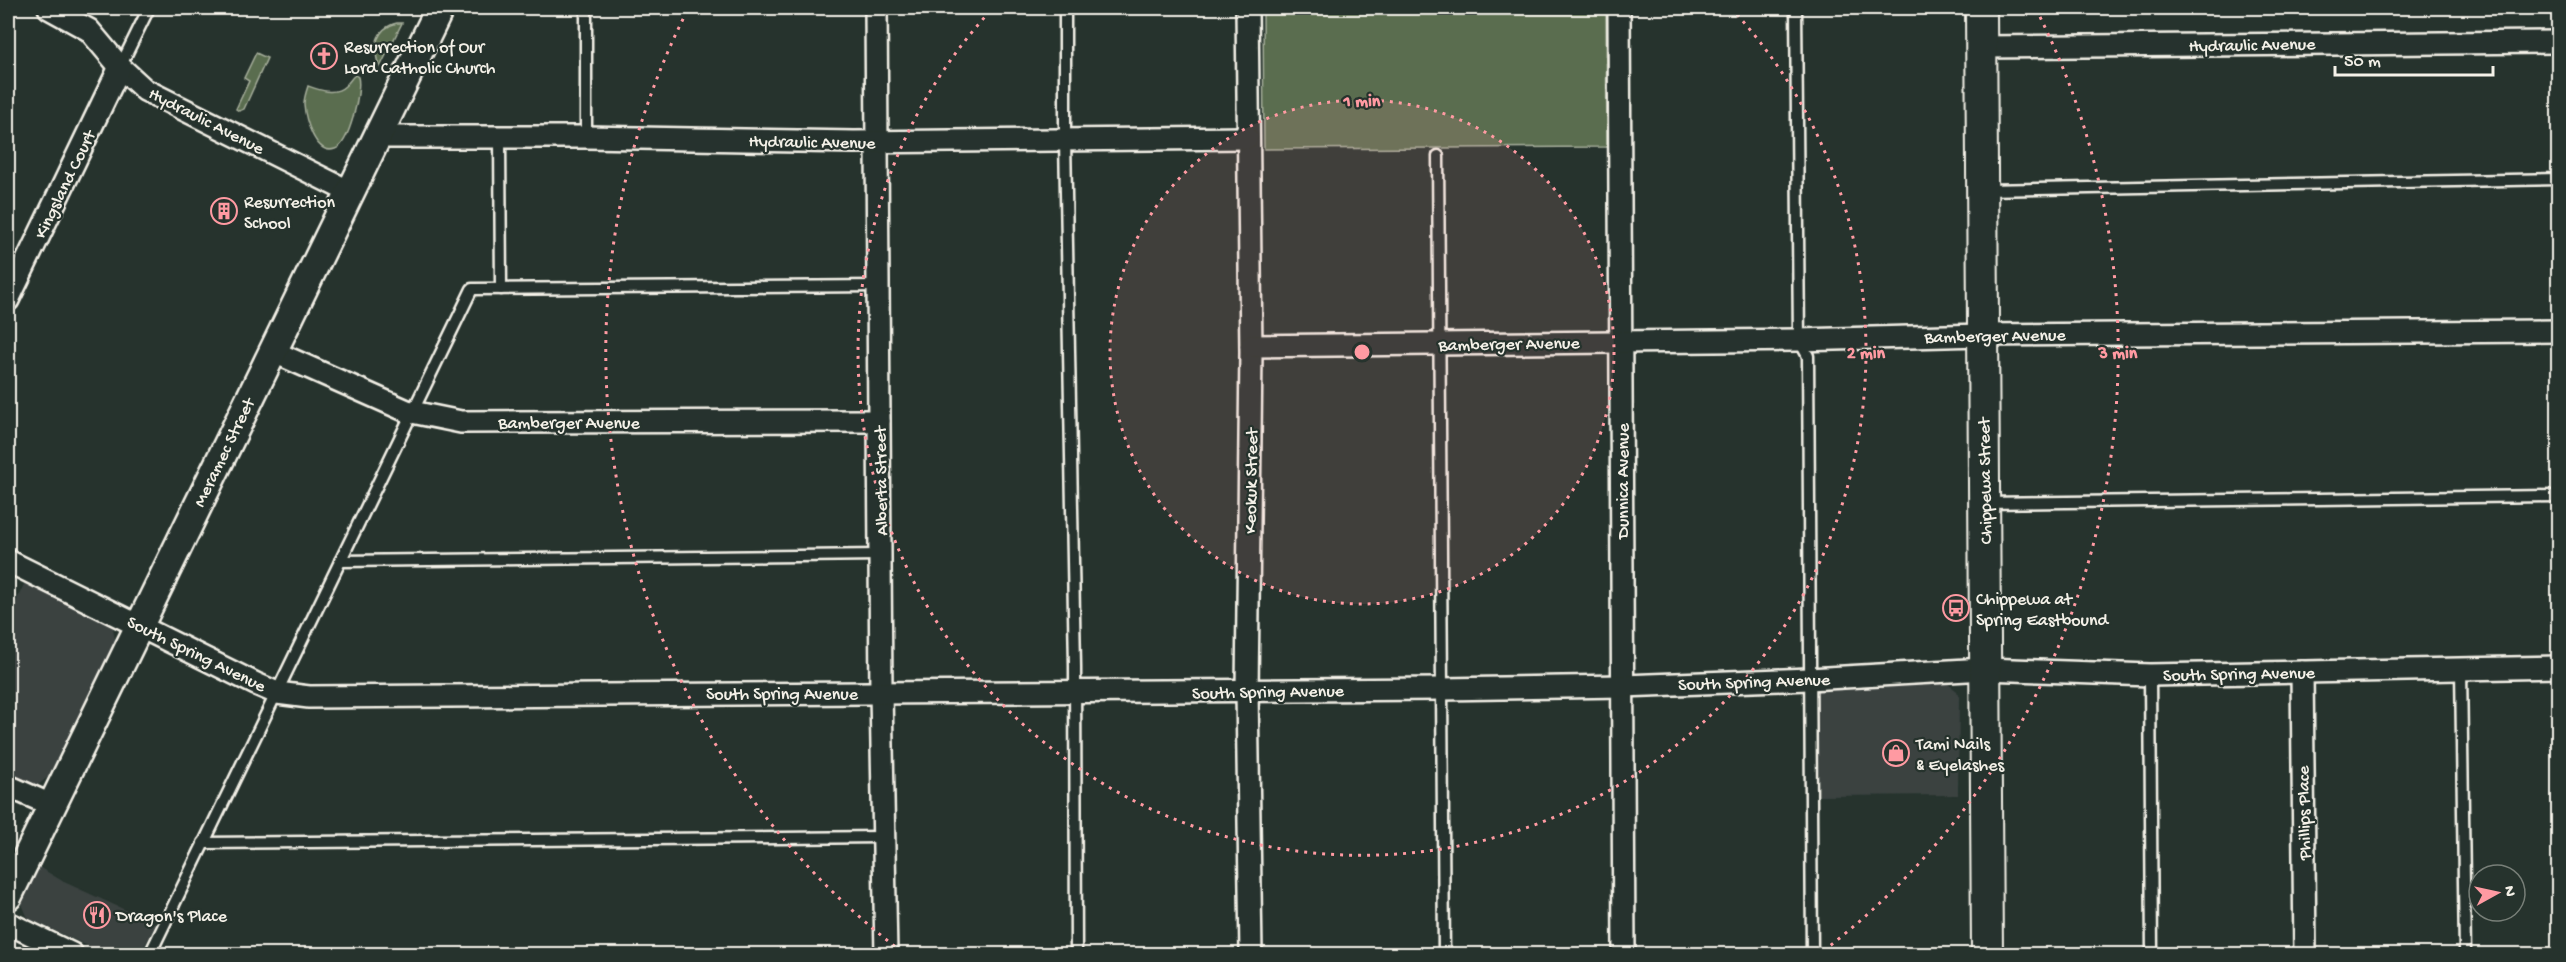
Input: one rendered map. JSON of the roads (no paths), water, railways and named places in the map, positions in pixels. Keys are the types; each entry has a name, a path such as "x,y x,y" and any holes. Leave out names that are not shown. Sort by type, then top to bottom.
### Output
{"main road":[{"name":"Chippewa Street","path":"1981,8 1987,954"}],"street":[{"name":"Hydraulic Avenue","path":"50,8 89,30 120,68 145,90 350,192"},
{"name":"Meramec Street","path":"8,896 440,8"},
{"name":"Alberta Street","path":"876,8 881,693 886,954"},
{"name":"Keokuk Street","path":"1247,8 1251,346 1248,691 1251,954"},
{"name":"Dunnica Avenue","path":"1619,8 1624,954"},
{"name":"Hydraulic Avenue","path":"1981,47 2559,42"},
{"name":"Kingsland Court","path":"8,300 120,68"},
{"name":"Hydraulic Avenue","path":"377,137 586,137 876,142 1247,138"},
{"name":"Bamberger Avenue","path":"1251,346 1799,340 1982,335 2559,331"},
{"name":"Bamberger Avenue","path":"272,351 411,412 461,422 879,421"},
{"name":"South Spring Avenue","path":"8,561 256,684 277,693 309,697 1442,689 1809,680 1985,669 2150,675 2559,667"},
{"name":"Phillips Place","path":"2302,672 2305,954"},
{"path":"8,786 51,805"},
{"path":"8,923 72,954"}],"lane":[{"path":"120,68 149,8"},
{"path":"586,8 586,137"},
{"path":"1065,8 1065,140 1076,693 1076,954"},
{"path":"1796,8 1799,340 1808,356 1812,954"},
{"path":"500,138 501,289"},
{"path":"1438,156 1444,954"},
{"path":"1982,190 2559,179"},
{"path":"150,954 472,289 878,286"},
{"path":"1984,503 2559,496"},
{"path":"340,561 880,555"},
{"path":"2461,669 2465,954"},
{"path":"2150,675 2152,954"},
{"path":"203,843 884,837"}],"place":[{"name":"Resurrection of Our Lord Catholic Church","path":"324,56"},
{"name":"Resurrection School","path":"224,211"},
{"name":"Chippewa at Spring Eastbound","path":"1956,608"},
{"name":"Tami Nails & Eyelashes","path":"1896,753"},
{"name":"Dragon's Place","path":"97,915"}]}
